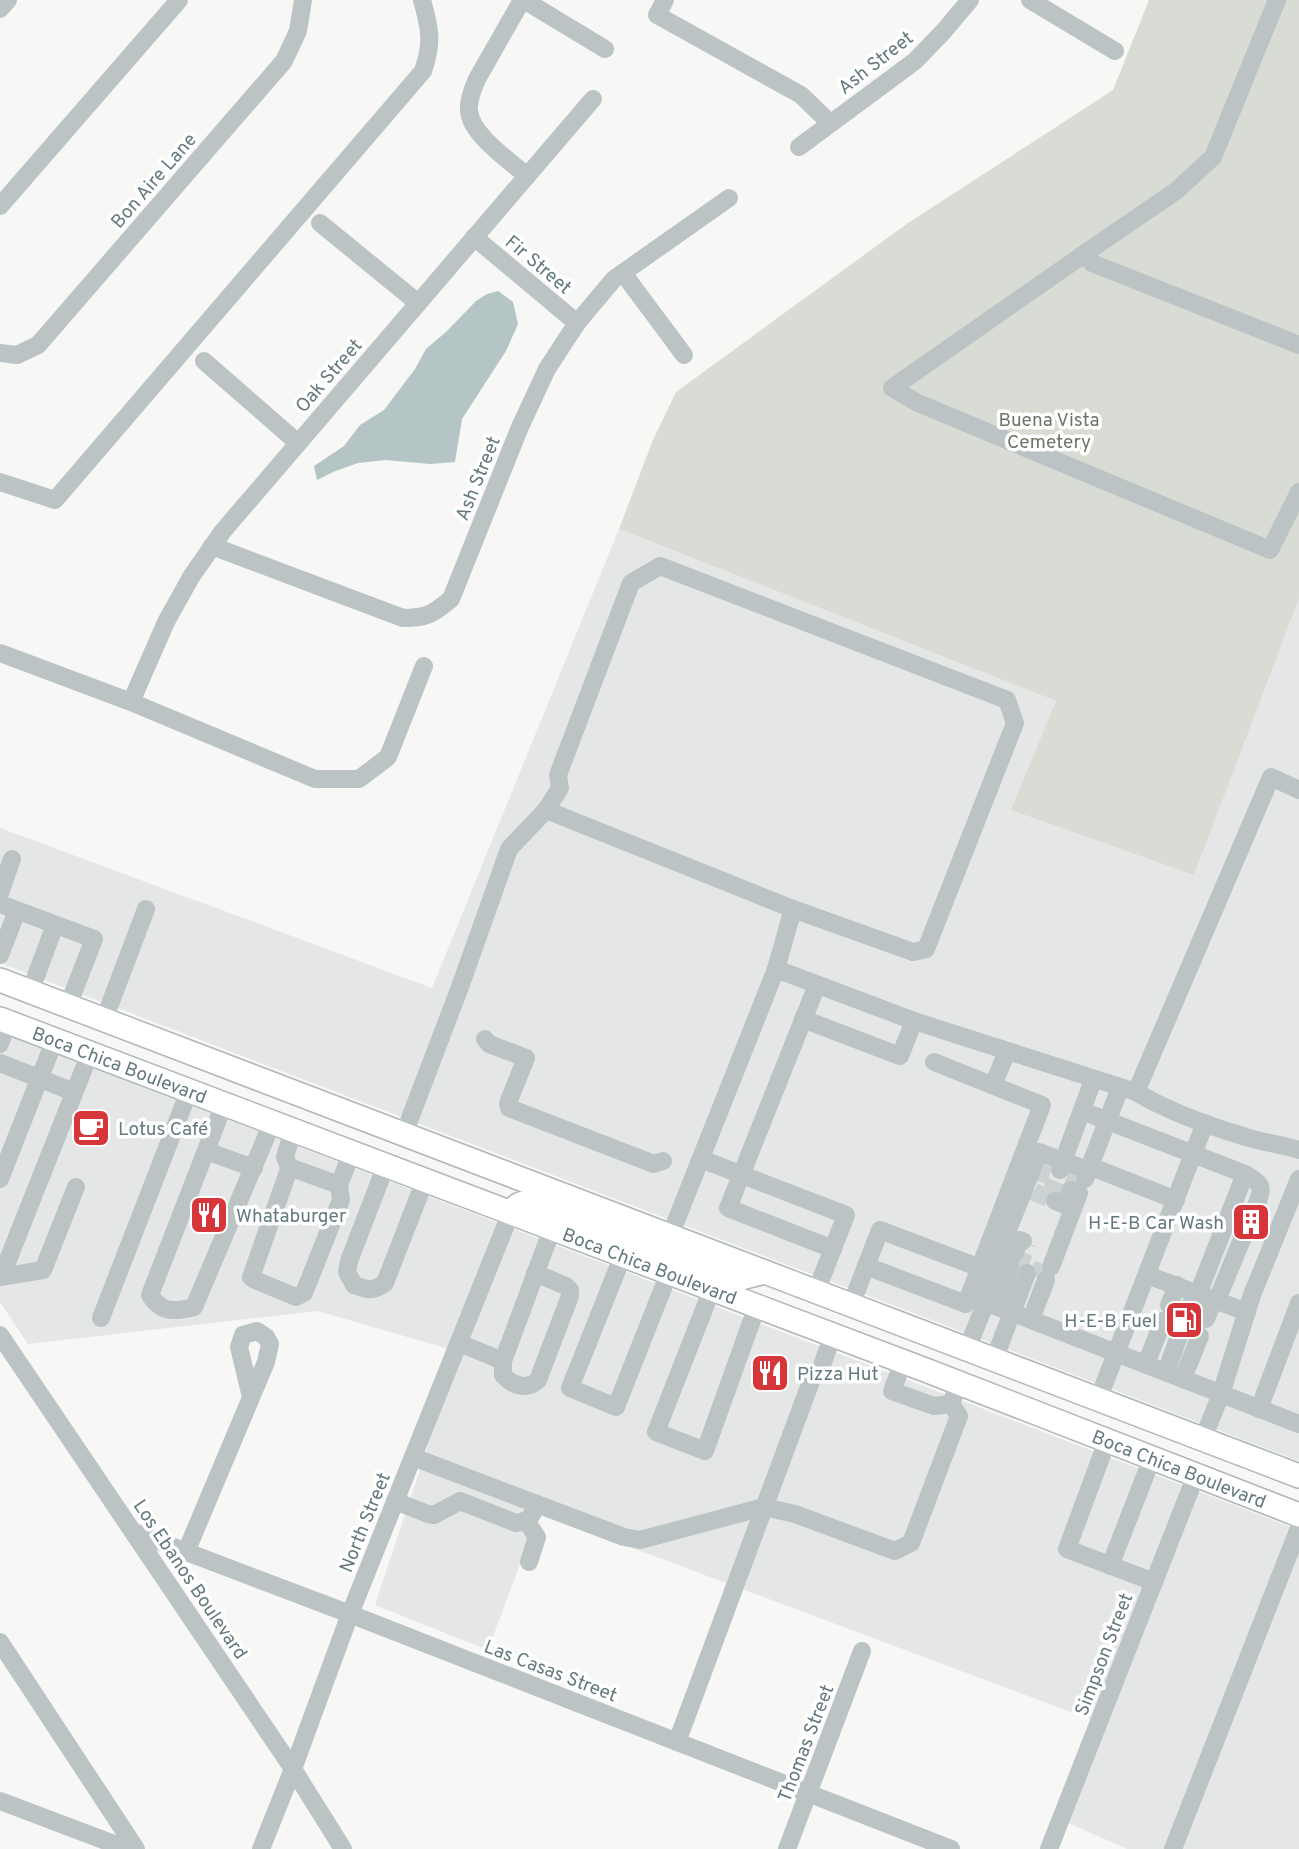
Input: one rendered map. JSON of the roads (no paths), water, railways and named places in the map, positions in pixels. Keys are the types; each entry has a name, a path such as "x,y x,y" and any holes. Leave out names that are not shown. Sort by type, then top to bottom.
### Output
{"main road":[{"name":"Boca Chica Boulevard","path":"0,980 1299,1475"},
{"name":"Boca Chica Boulevard","path":"4,1020 903,1362 955,1394 1107,1441 1299,1515"},
{"path":"235,1108 266,1104 484,1187 494,1187 501,1183 505,1173"},
{"path":"510,1212 517,1205 528,1202 542,1204 737,1279 765,1272"}],"street":[{"path":"0,9 8,0"},
{"path":"0,206 179,0"},
{"name":"Bon Aire Lane","path":"0,353 17,355 38,345 284,61 298,31 303,0"},
{"path":"0,482 55,500 424,71 429,54 430,30 422,0"},
{"path":"527,176 480,135 468,112 477,79 523,0 605,49"},
{"name":"Ash Street","path":"799,147 915,61 970,0"},
{"path":"1030,0 1115,51"},
{"path":"1277,0 1213,157 1177,191 892,388 918,403 1270,550 1299,492"},
{"path":"661,7 801,95 830,123"},
{"name":"Oak Street","path":"131,702 166,622 191,577 223,531 593,99"},
{"name":"Ash Street","path":"212,546 403,618 420,618 434,614 451,599 520,427 547,369 577,323 614,279 729,198"},
{"path":"320,223 418,303"},
{"name":"Fir Street","path":"474,237 577,323"},
{"path":"1084,254 1092,263 1299,345"},
{"path":"623,272 684,355"},
{"path":"204,361 298,443"},
{"path":"404,1134 509,849 546,810 560,788 558,775 631,583 660,566 1007,699 1015,723 926,949 913,952 793,909 546,810"},
{"path":"0,653 131,702 315,779 359,779 388,757 424,666"},
{"path":"1067,1175 1128,1090 1271,777 1299,790"},
{"path":"0,893 12,859"},
{"path":"0,956 9,907 94,939 68,1006"},
{"path":"104,1020 146,909"},
{"path":"670,1236 776,969 793,909"},
{"path":"30,992 55,925"},
{"path":"776,969 914,1021 1128,1090 1205,1123 1249,1138 1299,1150"},
{"path":"817,985 728,1208 833,1249"},
{"path":"803,1018 900,1056 914,1021"},
{"path":"0,1044 4,1020"},
{"path":"0,1178 55,1039"},
{"path":"485,1039 489,1044 526,1058 508,1103 509,1108 654,1164 663,1161"},
{"path":"993,1085 1007,1052"},
{"path":"1,1276 90,1053"},
{"path":"866,1266 966,1304 1042,1105 934,1062"},
{"path":"0,1063 75,1092"},
{"path":"994,1360 1008,1311 1035,1262 1067,1175 1082,1111 1093,1080"},
{"path":"101,1318 189,1091"},
{"path":"235,1108 206,1151 150,1295 155,1303 166,1311 194,1307 254,1168 283,1126"},
{"path":"1082,1111 1245,1174 1261,1186 1262,1191 1256,1206"},
{"path":"1098,1400 1205,1123"},
{"path":"283,1126 285,1157 289,1167 251,1277 296,1297 304,1293 341,1200 339,1185 352,1153"},
{"path":"206,1151 254,1168"},
{"path":"1176,1200 1067,1175 1039,1152 980,1300 1299,1424"},
{"path":"701,1158 846,1215 816,1292"},
{"path":"386,1165 349,1261 347,1272 354,1285 368,1290 385,1283 425,1180"},
{"path":"289,1167 339,1185"},
{"path":"1183,1378 1203,1327 1206,1296 1245,1174"},
{"path":"1203,1439 1221,1394 1247,1312 1299,1180"},
{"path":"1,1276 43,1270 76,1187"},
{"name":"North Street","path":"261,1849 350,1614 510,1212"},
{"path":"536,1273 566,1286 570,1290 570,1296 538,1380 532,1386 521,1386 503,1375 503,1361 552,1229"},
{"path":"851,1305 880,1230 980,1268"},
{"path":"1166,1372 1185,1320 1206,1296 1243,1237"},
{"path":"623,1255 570,1388 616,1407 668,1273"},
{"path":"967,1349 1008,1311 1035,1262"},
{"path":"1147,1275 1247,1312"},
{"path":"1146,1364 1177,1285"},
{"path":"712,1289 656,1432 705,1451 757,1306"},
{"path":"1259,1409 1299,1303"},
{"path":"677,1742 813,1376 821,1368 833,1335"},
{"name":"Los Ebanos Boulevard","path":"1,1339 293,1769 343,1849"},
{"path":"459,1343 503,1361"},
{"path":"413,1457 624,1537 640,1540 764,1507 795,1514 894,1551 911,1543 959,1416 955,1394 934,1406 892,1391 903,1362"},
{"path":"186,1552 251,1397"},
{"path":"1107,1441 1067,1549 1154,1582"},
{"path":"1110,1566 1152,1458"},
{"name":"Simpson Street","path":"1049,1849 1196,1475"},
{"path":"395,1501 434,1515 460,1501 468,1478"},
{"path":"460,1501 516,1523 531,1517 537,1504"},
{"path":"526,1521 537,1537 529,1562"},
{"path":"1173,1849 1299,1528"},
{"name":"Las Casas Street","path":"134,1532 808,1793 924,1844 951,1849"},
{"path":"0,1642 136,1849"},
{"name":"Thomas Street","path":"787,1849 862,1651"},
{"path":"0,1801 127,1849"}],"tunnel":[{"path":"1044,1164 1034,1192 1055,1201"},
{"path":"1049,1198 1060,1170"},
{"path":"1071,1190 1077,1176"},
{"path":"1243,1237 1256,1206"},
{"path":"1017,1269 1028,1243"},
{"path":"1038,1277 1043,1264"}],"place":[{"name":"Lotus Café","path":"91,1128"},
{"name":"Whataburger","path":"209,1215"},
{"name":"H-E-B Car Wash","path":"1251,1222"},
{"name":"H-E-B Fuel","path":"1184,1320"},
{"name":"Pizza Hut","path":"770,1373"}],"park label":[{"name":"Buena Vista Cemetery","path":"1049,430"}]}
